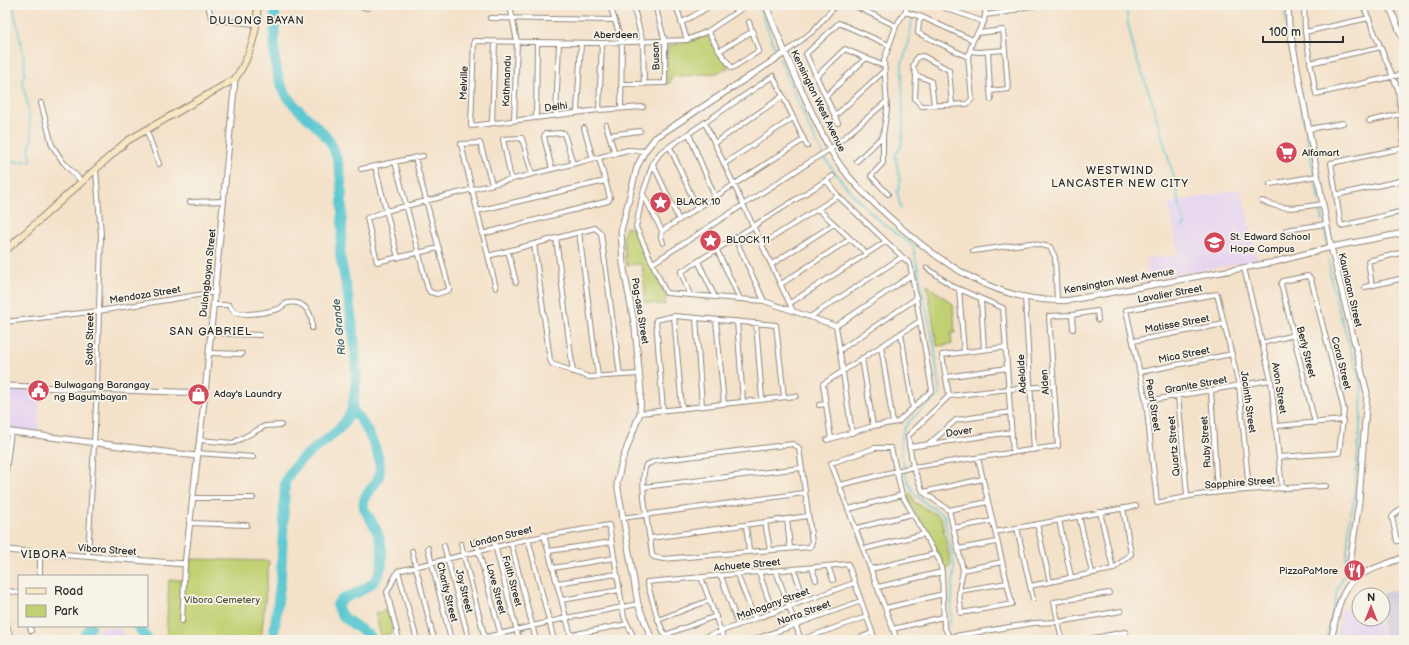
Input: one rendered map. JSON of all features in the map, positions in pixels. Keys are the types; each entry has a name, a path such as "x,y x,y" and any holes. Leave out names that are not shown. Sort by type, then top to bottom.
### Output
{"main road":[{"path":"5,251 127,141 235,79 244,65 256,24 257,5"}],"street":[{"path":"208,5 211,17 216,20 256,24"},
{"path":"352,5 368,8 369,5"},
{"name":"Kathmandu","path":"510,5 517,42 514,120"},
{"path":"610,5 622,43 621,108"},
{"path":"622,84 644,84 643,43 633,5"},
{"name":"Busan","path":"644,84 664,83 665,42 655,5"},
{"path":"676,5 687,40"},
{"path":"699,5 701,12"},
{"path":"681,23 712,5"},
{"name":"Aberdeen","path":"474,41 602,44 687,40 708,31 747,5"},
{"name":"Kensington West Avenue","path":"766,5 785,53 830,149 862,191 903,230 939,259 977,281 1025,297 1057,301 1244,268 1294,258 1331,247 1404,233"},
{"path":"785,53 814,31 836,5"},
{"path":"853,5 896,26"},
{"path":"902,5 922,17 973,40"},
{"path":"946,5 945,8 984,22"},
{"path":"1006,5 1007,12"},
{"path":"985,15 1007,12 1024,6 1041,5"},
{"name":"Kaunlaran Street","path":"1288,5 1289,25 1326,224 1367,393 1359,502 1349,570 1354,579"},
{"path":"1304,5 1305,32 1316,94 1404,74"},
{"path":"1363,5 1398,89 1404,145"},
{"path":"1389,5 1404,42"},
{"path":"952,104 949,70 923,56 917,57 913,66 916,75 915,99 922,106 967,104 972,99 968,57 973,40 984,22 985,6"},
{"path":"888,194 871,176 882,163 883,135 887,101 884,60 896,26 907,8"},
{"path":"922,17 919,22 918,33 968,57"},
{"path":"490,18 614,20"},
{"path":"1305,32 1369,18"},
{"path":"708,31 719,51 732,68 759,51 749,22"},
{"path":"838,123 806,54 839,23 889,45"},
{"path":"978,33 1004,30 1008,89 990,91"},
{"path":"719,51 753,31"},
{"name":"Melville","path":"471,126 474,41"},
{"path":"492,123 495,42"},
{"path":"536,118 537,42"},
{"path":"556,115 559,43"},
{"path":"577,112 582,43"},
{"path":"599,110 602,44"},
{"path":"1310,63 1381,47"},
{"path":"816,76 845,49 884,68"},
{"path":"970,51 988,52 1005,50"},
{"path":"988,52 991,100"},
{"name":"Pag-asa Street","path":"652,640 638,604 617,483 622,461 640,413 639,374 635,328 623,264 621,236 637,167 645,151 655,138 785,53"},
{"path":"826,96 866,58"},
{"path":"835,116 884,68"},
{"path":"916,75 931,82 934,105"},
{"path":"807,146 773,76 660,153 653,163 643,193 636,227 666,293 764,301 836,326"},
{"name":"Dulongbayan Street","path":"185,564 210,353 235,79"},
{"path":"714,143 783,96"},
{"path":"653,263 830,149 887,101"},
{"path":"41,103 52,145 63,162 82,182"},
{"name":"Delhi","path":"471,126 577,112 643,107"},
{"path":"1370,121 1401,114"},
{"path":"724,164 793,118"},
{"path":"705,123 793,311"},
{"path":"1309,129 1343,123"},
{"path":"606,125 615,154"},
{"path":"584,128 593,159"},
{"path":"146,129 159,164"},
{"path":"609,135 640,130"},
{"path":"552,169 544,137 545,134 564,133 573,164"},
{"path":"689,134 715,197"},
{"path":"857,161 883,135"},
{"path":"511,179 502,141 504,139 522,138 532,174"},
{"path":"662,231 804,140"},
{"path":"492,184 480,143 461,144 496,288"},
{"path":"670,147 697,208"},
{"path":"1404,148 1331,163 1341,226 1404,211"},
{"path":"439,248 377,262 367,218 386,211 628,150 645,151"},
{"path":"362,169 423,156"},
{"path":"395,162 428,289 430,292 437,294 449,290 449,288 415,158"},
{"path":"482,234 606,202 610,198 599,158"},
{"path":"653,163 679,220"},
{"path":"375,166 398,258"},
{"name":"Sotto Street","path":"88,557 97,388 101,235 96,170"},
{"path":"690,295 681,272 833,176"},
{"path":"1270,184 1317,176"},
{"path":"826,180 838,196 910,264 917,298 932,390 898,422 873,426 829,440 823,384 920,321"},
{"path":"1336,195 1404,180"},
{"path":"477,211 605,181"},
{"path":"643,193 662,231 661,237 663,243"},
{"path":"762,244 838,196"},
{"path":"190,202 224,201"},
{"path":"1262,201 1284,208 1297,209 1322,204"},
{"path":"818,209 867,254"},
{"path":"772,264 834,224"},
{"path":"1286,230 1326,224"},
{"path":"488,256 595,228 601,233 620,375"},
{"path":"579,232 598,376"},
{"path":"556,238 573,372"},
{"path":"735,238 764,301"},
{"path":"781,284 850,239"},
{"path":"790,303 885,242"},
{"path":"973,251 1030,243 1050,247 1056,258 1057,301"},
{"path":"534,244 550,360 554,366 589,377 639,374"},
{"path":"508,250 516,282"},
{"path":"717,250 740,299"},
{"path":"1372,286 1368,261 1404,252"},
{"path":"810,317 902,257"},
{"path":"698,261 715,297"},
{"path":"927,268 945,282 1003,308 1013,453"},
{"name":"Avon Street","path":"1244,268 1272,380 1282,489"},
{"path":"836,326 912,276"},
{"name":"Coral Street","path":"1279,457 1338,453 1344,410 1311,279 1308,276 1283,281 1281,285"},
{"path":"1364,287 1404,278"},
{"name":"Berly Street","path":"1281,285 1315,423"},
{"path":"959,289 964,352"},
{"name":"Mendoza Street","path":"5,322 99,311 216,292"},
{"name":"Lavalier Street","path":"1126,310 1217,294"},
{"name":"Jacinth Street","path":"1217,294 1239,385 1249,490"},
{"name":"Adelaide","path":"1025,297 1034,450"},
{"path":"840,350 917,298"},
{"path":"981,299 984,350"},
{"path":"214,305 229,305 234,312 249,314 278,309 286,303 297,302 306,308 310,314 312,328"},
{"name":"Pearl Street","path":"1126,310 1146,401 1157,503"},
{"path":"1073,329 1072,316 1097,311 1098,320"},
{"path":"674,316 682,409"},
{"path":"663,411 656,320 674,316 776,324 784,397"},
{"name":"Alden","path":"1034,450 1058,446 1049,316 1072,316"},
{"path":"696,318 702,406"},
{"path":"716,320 724,404"},
{"path":"737,321 743,402"},
{"path":"756,323 762,399"},
{"name":"Matisse Street","path":"1133,341 1224,324"},
{"path":"836,326 852,433"},
{"path":"212,333 260,335"},
{"path":"901,333 913,409"},
{"path":"1262,343 1294,335"},
{"path":"882,346 893,422"},
{"path":"949,396 942,355 1006,347"},
{"path":"210,353 242,354"},
{"name":"Mica Street","path":"1140,372 1232,354"},
{"path":"862,358 873,426"},
{"path":"946,377 1007,368"},
{"name":"Granite Street","path":"1146,401 1272,380"},
{"path":"5,386 97,388 205,393"},
{"path":"978,458 1012,604 961,613 959,592 962,570 949,510 923,492 911,467 908,436 949,396 1009,389 1054,386"},
{"name":"Ruby Street","path":"1211,390 1218,492"},
{"path":"640,413 796,396"},
{"name":"Quartz Street","path":"1178,396 1187,495"},
{"path":"820,405 826,404"},
{"path":"929,444 956,420 1011,412"},
{"path":"1276,426 1343,420"},
{"path":"199,440 233,443 265,426 281,425"},
{"path":"5,478 8,432 93,444 197,454 253,457"},
{"name":"Dover","path":"909,447 1012,432"},
{"path":"793,444 799,448 802,468 810,546 658,559 652,555 644,487 644,470 646,465 649,463 793,444"},
{"path":"897,640 857,528 831,463 875,448 891,448 898,470 902,495 939,560 942,572 943,617 945,632 949,637"},
{"path":"840,485 911,467 1034,450"},
{"path":"644,487 802,468"},
{"path":"923,492 983,479"},
{"name":"Sapphire Street","path":"1157,503 1187,495 1326,486"},
{"path":"622,518 647,513 804,493"},
{"path":"849,509 902,495"},
{"path":"192,498 253,498"},
{"path":"949,510 988,502"},
{"path":"1404,505 1392,517 1397,541 1404,539"},
{"path":"995,532 1136,506"},
{"path":"1030,586 1113,569 1132,554 1123,508"},
{"path":"1100,512 1113,569"},
{"path":"857,528 912,514"},
{"path":"650,538 808,516"},
{"path":"1079,516 1092,573"},
{"path":"787,519 790,548"},
{"path":"1059,520 1071,578"},
{"path":"953,528 992,521"},
{"path":"765,522 770,550"},
{"path":"189,523 247,525"},
{"path":"1037,524 1050,582"},
{"path":"746,525 749,551"},
{"name":"London Street","path":"398,571 528,538 609,526 612,542"},
{"path":"1017,528 1032,599"},
{"path":"864,549 924,534"},
{"path":"544,535 572,640"},
{"name":"Faith Street","path":"493,537 519,640"},
{"path":"528,538 554,640"},
{"name":"Love Street","path":"476,541 502,640"},
{"path":"549,551 612,542 622,607 627,624 635,640"},
{"path":"958,549 997,542"},
{"path":"510,543 536,640"},
{"path":"461,544 484,639"},
{"name":"Joy Street","path":"444,546 469,640"},
{"name":"Charity Street","path":"428,548 451,640"},
{"name":"Vibora Street","path":"5,550 185,564"},
{"path":"412,551 434,640"},
{"path":"40,553 40,575"},
{"path":"871,568 935,554"},
{"path":"1331,640 1344,592 1354,579 1404,557"},
{"path":"553,568 614,558"},
{"path":"962,570 1002,562"},
{"path":"182,620 185,564"},
{"name":"Achuete Street","path":"658,620 647,582 848,564 854,583"},
{"path":"828,566 833,580"},
{"path":"812,568 816,580"},
{"path":"794,569 800,587"},
{"path":"398,571 387,592 399,640"},
{"path":"398,571 417,640"},
{"path":"776,571 801,640 866,617"},
{"path":"759,572 773,613"},
{"path":"878,587 942,572"},
{"path":"557,583 617,574"},
{"path":"737,574 755,619"},
{"path":"721,576 738,625"},
{"path":"701,577 722,631 724,640"},
{"path":"854,583 875,640"},
{"name":"Mahogany Street","path":"697,640 854,583"},
{"path":"959,592 1007,583"},
{"path":"5,590 18,593"},
{"path":"562,600 620,590"},
{"path":"1062,640 1054,602 1109,593"},
{"path":"886,608 943,594"},
{"path":"667,640 658,620 710,600"},
{"name":"Narra Street","path":"753,640 861,601"},
{"path":"474,640 484,639 549,621 638,604"},
{"path":"937,640 1034,623 1059,622 1121,611"},
{"path":"665,635 716,616"},
{"path":"893,629 943,617"},
{"path":"5,618 11,640"},
{"path":"571,635 627,624"},
{"path":"30,627 31,631"},
{"path":"1084,640 1105,638 1125,632 1128,640"},
{"path":"854,640 872,633"}],"shaded area":[{"name":"St. Edward School Hope Campus","path":"1241,189 1258,260 1148,280 1146,259 1179,254 1168,203"},
{"path":"5,387 40,388 38,432 5,429"},
{"path":"1404,587 1404,640 1384,640 1382,627 1391,627 1391,591"},
{"path":"1341,609 1351,610 1351,627 1380,627 1382,640 1336,640"},
{"path":"101,628 118,628 130,640 89,640"}],"green space":[{"path":"706,36 711,40 729,67 717,73 671,77 670,83 666,84 668,46"},
{"path":"626,227 634,229 666,296 665,305 644,302 645,291 642,264 626,265 623,236"},
{"path":"927,285 953,304 955,333 951,333 952,344 937,346"},
{"path":"904,492 911,494 914,502 941,517 951,565 944,573 942,560"},
{"name":"Vibora Cemetery","path":"191,559 269,561 261,640 166,640 169,580 187,580"},
{"path":"388,610 393,633 381,636 375,613"}],"waterway":[{"path":"5,162 31,161 29,148 32,140 27,101 22,80 25,74 24,58 13,5"},
{"name":"Rio Grande","path":"273,640 281,577 285,483 299,462 340,428 348,418 355,394 356,379 352,318 340,255 342,234 342,202 341,180 337,160 334,150 327,138 299,110 281,86 277,74 274,48 275,5"},
{"path":"758,5 775,48"},
{"path":"1126,5 1128,24 1135,54 1150,95 1177,188 1177,196 1185,224 1183,227"},
{"path":"1285,15 1304,124"},
{"path":"901,209 897,191 899,190 900,181 895,155 901,147 903,131 902,64 909,42 912,18"},
{"path":"779,58 812,134 834,171 864,206 900,237 913,246 934,345 940,395 905,427 901,445 905,472 914,493 932,508 944,515 954,564 950,628"},
{"path":"1306,133 1309,149"},
{"path":"1310,154 1314,174"},
{"path":"1315,180 1319,201"},
{"path":"1320,208 1323,221"},
{"path":"1324,228 1327,244"},
{"path":"1326,640 1338,588 1345,573 1350,516 1353,507 1362,388 1336,300 1327,255"},
{"path":"352,409 368,432 379,459 379,476 365,498 364,508 381,542 382,563 378,576 374,582 344,599 337,605 343,616 364,631 373,640"},
{"name":"Rio Grande","path":"81,640 90,627"},
{"name":"Rio Grande","path":"139,627 148,640"}],"place":[{"name":"Alfamart","path":"1286,153"},
{"name":"BLACK 10","path":"661,202"},
{"name":"BLOCK 11","path":"710,240"},
{"name":"St. Edward School Hope Campus","path":"1215,243"},
{"name":"Bulwagang Barangay ng Bagumbayan","path":"39,391"},
{"name":"Aday's Laundry","path":"198,394"},
{"name":"PizzaPaMore","path":"1354,571"}],"district":[{"name":"DULONG BAYAN","path":"257,20"},
{"name":"WESTWIND LANCASTER NEW CITY","path":"1120,176"},
{"name":"SAN GABRIEL","path":"211,331"},
{"name":"VIBORA","path":"44,554"}]}
